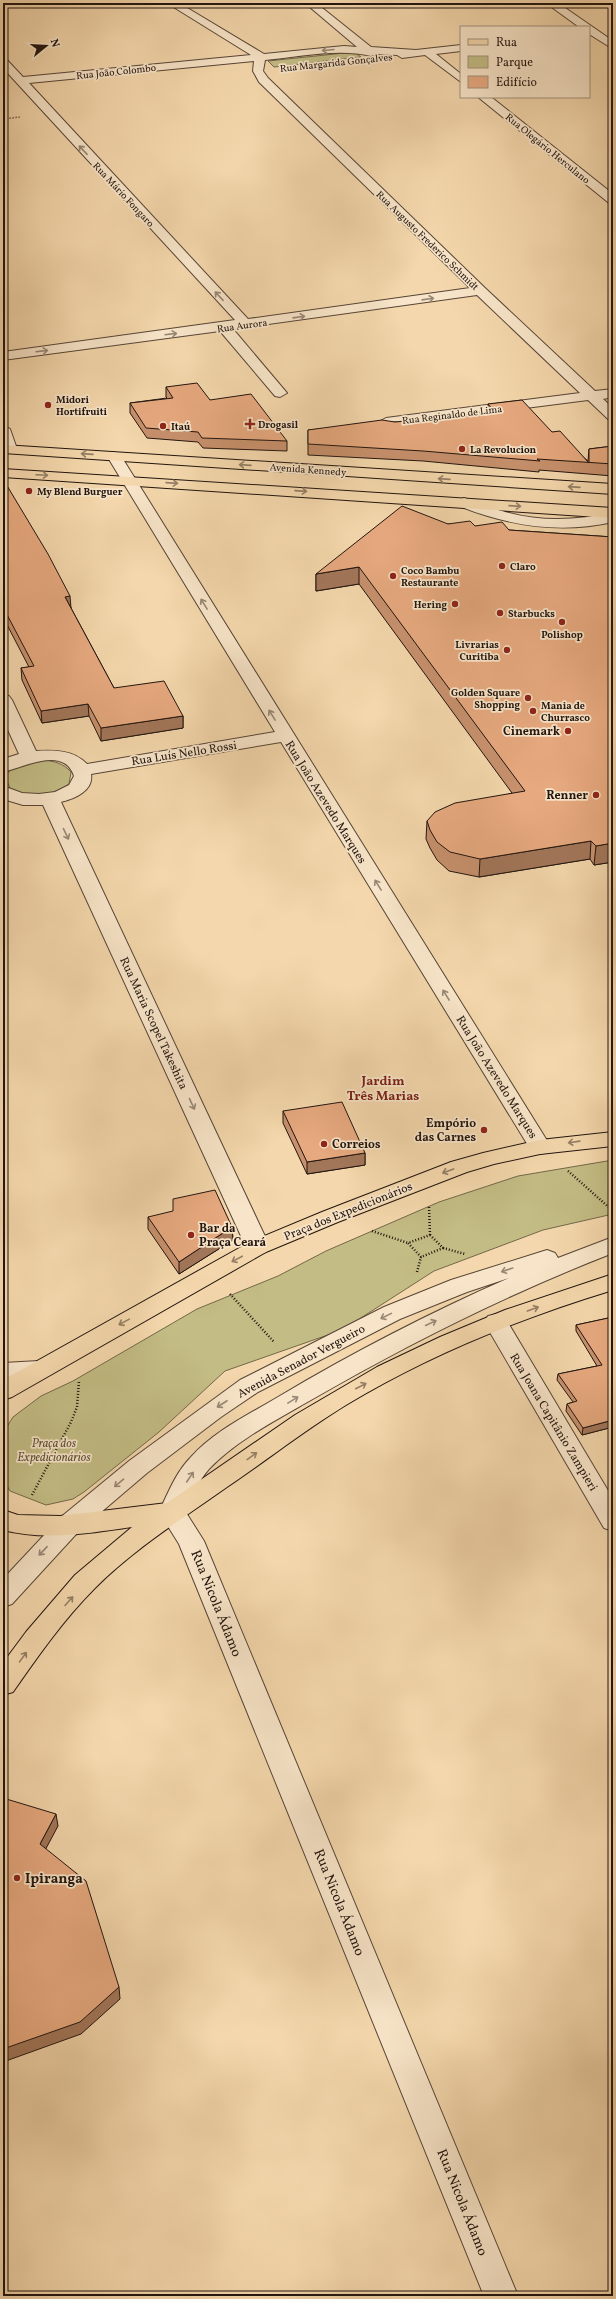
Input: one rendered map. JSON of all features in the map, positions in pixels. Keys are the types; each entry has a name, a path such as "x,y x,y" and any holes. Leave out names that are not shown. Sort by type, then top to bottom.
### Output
{"main road":[{"name":"Avenida Kennedy","path":"6,449 613,490"},
{"name":"Avenida Kennedy","path":"3,472 613,513"},
{"name":"Praça dos Expedicionários","path":"3,1391 39,1369 258,1247 378,1197 459,1167 540,1147 613,1139"},
{"name":"Avenida Senador Vergueiro","path":"3,1684 42,1630 97,1569 138,1536 260,1450 354,1390 416,1358 496,1322 613,1282"},
{"path":"10,1522 52,1526 172,1512"}],"street":[{"path":"172,3 262,64"},
{"path":"310,3 366,57"},
{"path":"551,3 585,26"},
{"path":"592,33 613,33"},
{"path":"592,33 613,46"},
{"name":"Rua Margarida Gonçalves","path":"262,64 344,49 366,57 460,48"},
{"path":"427,52 460,78"},
{"name":"Rua João Colombo","path":"20,81 212,61 262,64"},
{"name":"Rua Mário Fongaro","path":"3,62 246,324"},
{"name":"Rua Augusto Frederico Schmidt","path":"262,64 263,80 480,291 613,416"},
{"name":"Rua Olegário Herculano","path":"485,98 613,200"},
{"name":"Rua Aurora","path":"3,356 224,328 480,291"},
{"path":"224,328 280,393"},
{"name":"Rua Reginaldo de Lima","path":"386,422 613,393"},
{"path":"3,429 6,449"},
{"name":"Rua João Azevedo Marques","path":"114,456 540,1147"},
{"path":"464,503 495,516 530,521 581,524 613,517"},
{"path":"3,700 29,756"},
{"name":"Rua Luís Nello Rossi","path":"82,770 286,736"},
{"path":"3,767 17,759 29,756 56,756 76,764 82,770 83,777 80,784 73,791 50,799 22,799 3,791"},
{"name":"Rua Maria Scopel Takeshita","path":"50,799 258,1247"},
{"name":"Avenida Senador Vergueiro","path":"3,1597 38,1556 70,1524 138,1467 212,1411 250,1386 292,1362 392,1313 459,1286 535,1260 613,1245"},
{"name":"Avenida Senador Vergueiro","path":"172,1512 188,1480 200,1463 248,1426 351,1366 425,1326 561,1264 613,1245"},
{"name":"Rua Joana Capitânio Zampieri","path":"496,1322 613,1521"},
{"name":"Praça dos Expedicionários","path":"3,1371 39,1369"},
{"name":"Rua Nicola Ádamo","path":"172,1512 191,1541 501,2296"}],"path":[{"path":"3,119 9,118"},
{"path":"540,1147 613,1211"},
{"path":"430,1235 442,1248 421,1257 408,1243 430,1235"},
{"path":"211,1273 292,1362"},
{"path":"10,1522 75,1412 80,1378 78,1347"}],"green space":[{"path":"354,52 361,57 274,67 268,61"},
{"path":"42,760 65,766 71,772 69,784 55,792 40,795 32,795 10,788 5,777 12,769 26,763"},
{"name":"Praça dos Expedicionários","path":"613,1160 613,1214 543,1230 434,1271 342,1330 225,1371 159,1432 84,1492 73,1499 46,1505 10,1491 3,1479 3,1433 13,1417 41,1396 73,1381 197,1309 278,1276 326,1251 439,1202 518,1176"}],"building":[{"path":"197,383 210,400 251,394 287,441 202,438 198,432 146,428 130,403 173,398 166,387"},
{"path":"522,400 552,432 560,431 588,462 537,459 540,461 423,451 308,444 308,430 382,420 395,422 415,420 417,423 493,410 488,404"},
{"path":"613,446 613,464 589,462 589,449"},
{"path":"3,479 48,554 70,596 65,597 114,688 164,681 183,716 101,728 88,704 41,711 21,668 34,666 3,607"},
{"name":"Golden Square Shopping","path":"402,506 448,524 470,521 475,526 502,522 509,530 613,537 613,843 596,846 591,841 480,859 450,852 437,842 427,821 435,812 455,803 525,791 359,567 316,574"},
{"name":"Correios","path":"342,1102 365,1153 307,1162 283,1111"},
{"name":"Bar da Praça Ceará","path":"215,1190 232,1227 179,1262 148,1217 173,1211 173,1199"},
{"path":"613,1317 613,1420 583,1428 567,1404 577,1401 558,1374 602,1365 576,1325"},
{"path":"3,1798 56,1814 40,1844 86,1881 119,1987 80,2022 3,2049"}],"place":[{"name":"Midori Hortifruiti","path":"48,405"},
{"name":"Drogasil","path":"250,424"},
{"name":"Itaú","path":"163,426"},
{"name":"La Revolucion","path":"462,449"},
{"name":"My Blend Burguer","path":"29,491"},
{"name":"Claro","path":"502,566"},
{"name":"Coco Bambu Restaurante","path":"393,576"},
{"name":"Hering","path":"455,604"},
{"name":"Starbucks","path":"500,613"},
{"name":"Polishop","path":"562,622"},
{"name":"Livrarias Curitiba","path":"507,650"},
{"name":"Golden Square Shopping","path":"528,698"},
{"name":"Mania de Churrasco","path":"533,711"},
{"name":"Cinemark","path":"568,731"},
{"name":"Renner","path":"596,795"},
{"name":"Empório das Carnes","path":"484,1130"},
{"name":"Correios","path":"324,1144"},
{"name":"Bar da Praça Ceará","path":"191,1235"},
{"name":"Ipiranga","path":"17,1878"}],"district":[{"name":"Jardim Três Marias","path":"383,1088"}]}
